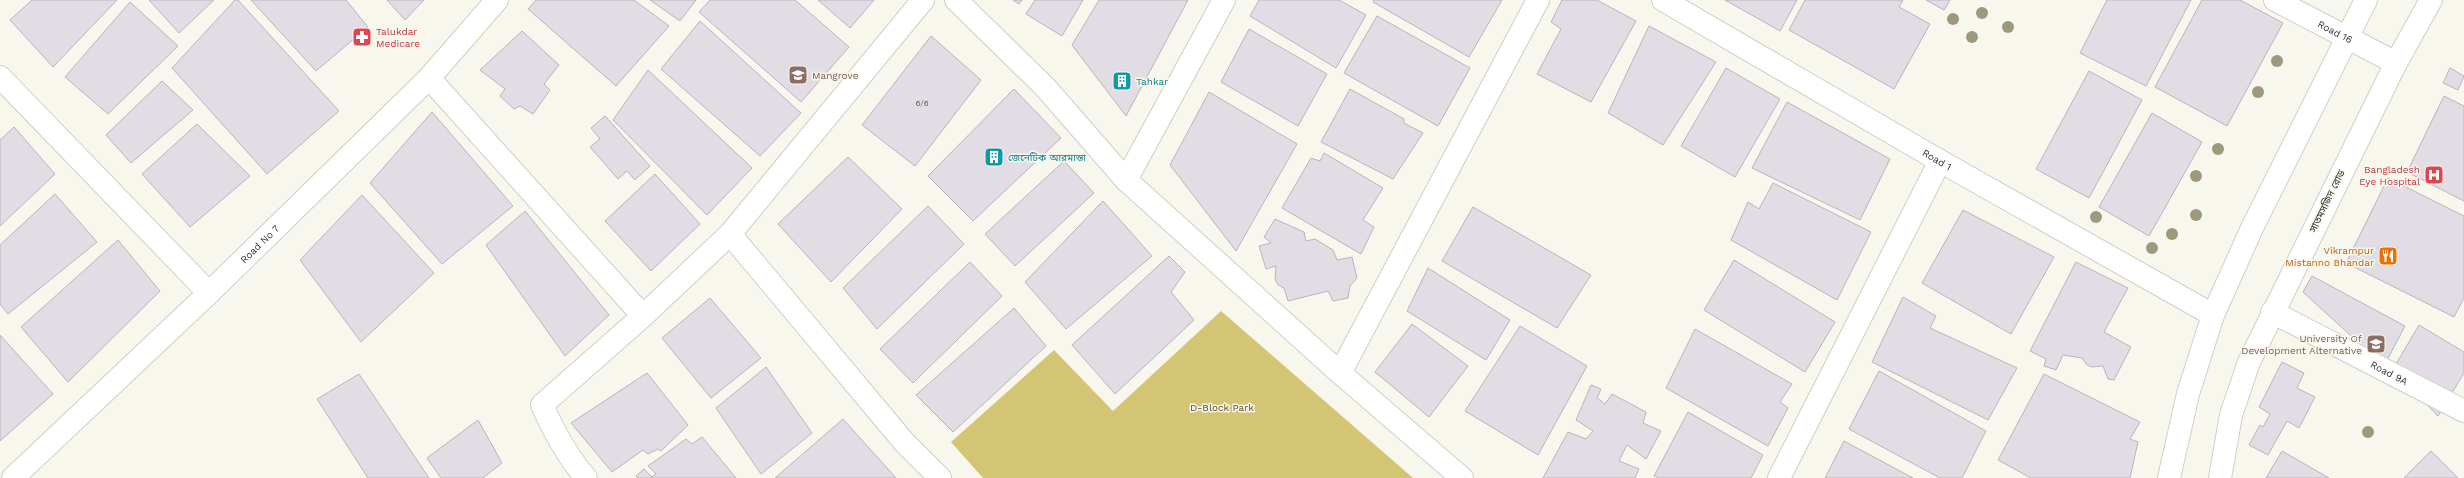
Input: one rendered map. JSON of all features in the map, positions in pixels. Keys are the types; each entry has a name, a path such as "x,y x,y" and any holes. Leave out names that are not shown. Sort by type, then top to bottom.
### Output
{"street":[{"name":"Road No 7","path":"13,478 209,293 429,78 497,0"},
{"path":"586,478 572,462 557,437 542,405 643,316 730,234 923,0"},
{"path":"956,0 1045,87 1126,180 1340,373 1462,478"},
{"path":"1126,180 1224,0"},
{"path":"1340,373 1538,0"},
{"name":"Road 1","path":"1663,0 1940,161 2213,314"},
{"name":"Road 16","path":"2275,0 2396,63"},
{"path":"2169,478 2188,394 2213,314 2252,228 2346,37 2366,0"},
{"name":"সাতমসজিদ রোড","path":"2220,478 2231,415 2249,362 2272,312 2396,63 2423,3"},
{"path":"0,77 209,293"},
{"path":"429,78 643,316"},
{"path":"1779,478 1940,161"},
{"path":"730,234 904,442 940,478"},
{"name":"Road 9A","path":"2272,312 2464,411"}],"green space":[{"name":"D-Block Park","path":"1221,311 1413,478 983,478 951,442 1054,350 1113,411"}],"building":[{"path":"32,0 117,0 53,67 10,20"},
{"path":"149,0 214,0 179,33"},
{"path":"235,0 238,0 339,111 267,174 172,68"},
{"path":"251,0 346,0 368,27 316,71"},
{"path":"387,0 424,0 405,20"},
{"path":"536,0 634,0 669,26 616,86 528,9"},
{"path":"650,0 696,0 680,21"},
{"name":"Mangrove","path":"710,0 795,0 849,47 801,102 699,12"},
{"path":"818,0 874,0 850,28"},
{"path":"1013,0 1022,0 1019,4"},
{"path":"1035,0 1083,0 1062,36 1026,14"},
{"name":"Tahkar","path":"1099,0 1188,0 1126,116 1072,45"},
{"path":"1259,0 1339,0 1366,15 1336,68 1250,16"},
{"path":"1374,0 1502,0 1469,57 1373,2"},
{"path":"1562,0 1597,0 1636,21 1591,102 1537,74 1561,29 1551,22"},
{"path":"1725,0 1797,0 1780,31"},
{"path":"1805,0 1903,0 1899,7 1930,24 1894,89 1789,30"},
{"path":"1926,0 1950,0 1944,10"},
{"path":"2107,0 2191,0 2146,86 2080,53"},
{"path":"2202,0 2240,0 2283,23 2227,126 2155,87"},
{"path":"130,2 178,46 108,114 65,77"},
{"path":"1377,16 1470,68 1438,126 1344,73"},
{"path":"700,21 801,113 760,156 661,69"},
{"path":"1649,26 1716,62 1663,145 1608,113"},
{"path":"1249,29 1327,74 1298,126 1221,82"},
{"path":"522,31 559,65 544,84 550,90 533,114 520,106 514,109 500,96 505,89 480,70"},
{"path":"931,36 981,80 915,166 862,125"},
{"path":"1726,68 1780,99 1735,177 1681,146"},
{"path":"2450,68 2464,76 2458,90 2443,83"},
{"path":"648,70 752,168 707,215 613,120"},
{"path":"2089,71 2142,100 2089,198 2036,169"},
{"path":"162,81 193,110 131,163 106,135"},
{"name":"জেনেটিক আরমান্তা","path":"1014,89 1061,138 973,221 928,176"},
{"path":"1350,89 1404,119 1404,123 1423,133 1393,179 1321,142"},
{"path":"1209,92 1297,144 1236,251 1170,165"},
{"path":"2444,96 2464,106 2464,201 2407,172"},
{"path":"1787,102 1890,159 1860,220 1752,168"},
{"path":"432,112 513,206 442,264 370,183"},
{"path":"2152,113 2202,142 2149,236 2099,207"},
{"path":"605,116 650,166 635,180 627,171 618,179 590,147 600,139 591,128"},
{"path":"197,124 250,176 190,227 142,174"},
{"path":"14,127 55,174 0,226 0,140"},
{"path":"1324,153 1383,188 1363,220 1374,227 1361,254 1282,208 1311,158 1320,161"},
{"path":"848,157 902,209 831,282 778,224"},
{"path":"1064,161 1094,193 1015,266 985,234"},
{"path":"655,174 700,224 651,271 605,221"},
{"path":"2388,178 2464,216 2464,298 2454,317 2346,263"},
{"path":"1773,183 1871,232 1837,300 1731,240 1748,202 1759,209"},
{"path":"55,194 97,242 8,314 0,304 0,245"},
{"path":"362,195 434,273 361,342 300,260"},
{"path":"1103,201 1152,256 1066,329 1025,282"},
{"path":"928,206 964,244 877,329 843,288"},
{"path":"1473,207 1591,275 1557,328 1442,261"},
{"path":"1963,210 2054,257 2011,334 1922,283"},
{"path":"525,211 609,315 565,356 486,245"},
{"path":"1275,219 1304,232 1306,241 1315,239 1333,250 1337,260 1352,257 1357,278 1350,286 1348,298 1333,301 1328,291 1288,301 1284,288 1278,285 1275,279 1276,266 1266,269 1259,246 1271,243 1264,237"},
{"path":"118,240 160,291 68,382 21,327"},
{"path":"1169,256 1185,272 1171,292 1194,320 1115,394 1072,345"},
{"path":"1734,260 1835,322 1805,372 1704,310"},
{"path":"970,262 1002,296 913,383 880,349"},
{"path":"2076,262 2128,288 2104,332 2131,347 2114,380 2108,379 2103,366 2092,367 2087,365 2082,358 2063,355 2056,370 2044,366 2046,359 2030,351"},
{"path":"1428,268 1510,320 1486,360 1407,311"},
{"path":"2312,276 2405,326 2384,366 2303,292"},
{"path":"1903,297 1936,316 1930,328 2017,368 1988,420 1872,362"},
{"path":"710,298 761,358 711,398 662,338"},
{"path":"1014,308 1046,346 953,432 916,395"},
{"path":"1412,324 1468,366 1429,417 1375,372"},
{"path":"2419,325 2464,352 2464,373 2438,416 2393,369"},
{"path":"1520,326 1587,366 1538,455 1465,411"},
{"path":"1695,329 1792,384 1780,402 1788,408 1768,446 1666,388"},
{"path":"0,335 53,394 0,441"},
{"path":"2282,362 2304,373 2297,388 2315,397 2299,428 2287,421 2268,455 2249,445 2260,425 2263,427 2270,414 2259,407"},
{"path":"766,367 812,433 761,474 716,408"},
{"path":"1879,371 1986,431 1962,478 1940,478 1849,429"},
{"path":"647,373 688,425 661,451 658,449 648,454 643,450 612,472 571,423"},
{"path":"359,374 429,478 368,478 317,399"},
{"path":"2044,374 2140,422 2130,439 2138,442 2130,478 2031,478 1998,460"},
{"path":"1591,385 1601,389 1597,398 1605,404 1612,394 1646,412 1643,423 1661,431 1646,459 1627,445 1619,461 1639,469 1635,478 1543,478 1568,432 1586,439 1593,431 1576,420"},
{"path":"1688,412 1763,455 1751,478 1658,478 1654,476"},
{"path":"843,419 896,478 775,478"},
{"path":"478,420 502,463 483,478 441,478 427,458"},
{"path":"702,437 736,478 638,478 636,476 644,469 652,477 656,474 648,466 686,439 692,444"},
{"path":"1844,441 1913,478 1825,478"},
{"path":"2282,451 2329,478 2266,478"},
{"path":"2431,451 2458,478 2404,478"}],"place":[{"name":"Talukdar Medicare","path":"362,37"},
{"name":"Mangrove","path":"798,75"},
{"name":"Tahkar","path":"1122,81"},
{"name":"জেনেটিক আরমান্তা","path":"994,157"},
{"name":"Bangladesh Eye Hospital","path":"2434,175"},
{"name":"Vikrampur Mistanno Bhandar","path":"2388,256"},
{"name":"University Of Development Alternative","path":"2376,344"}]}
